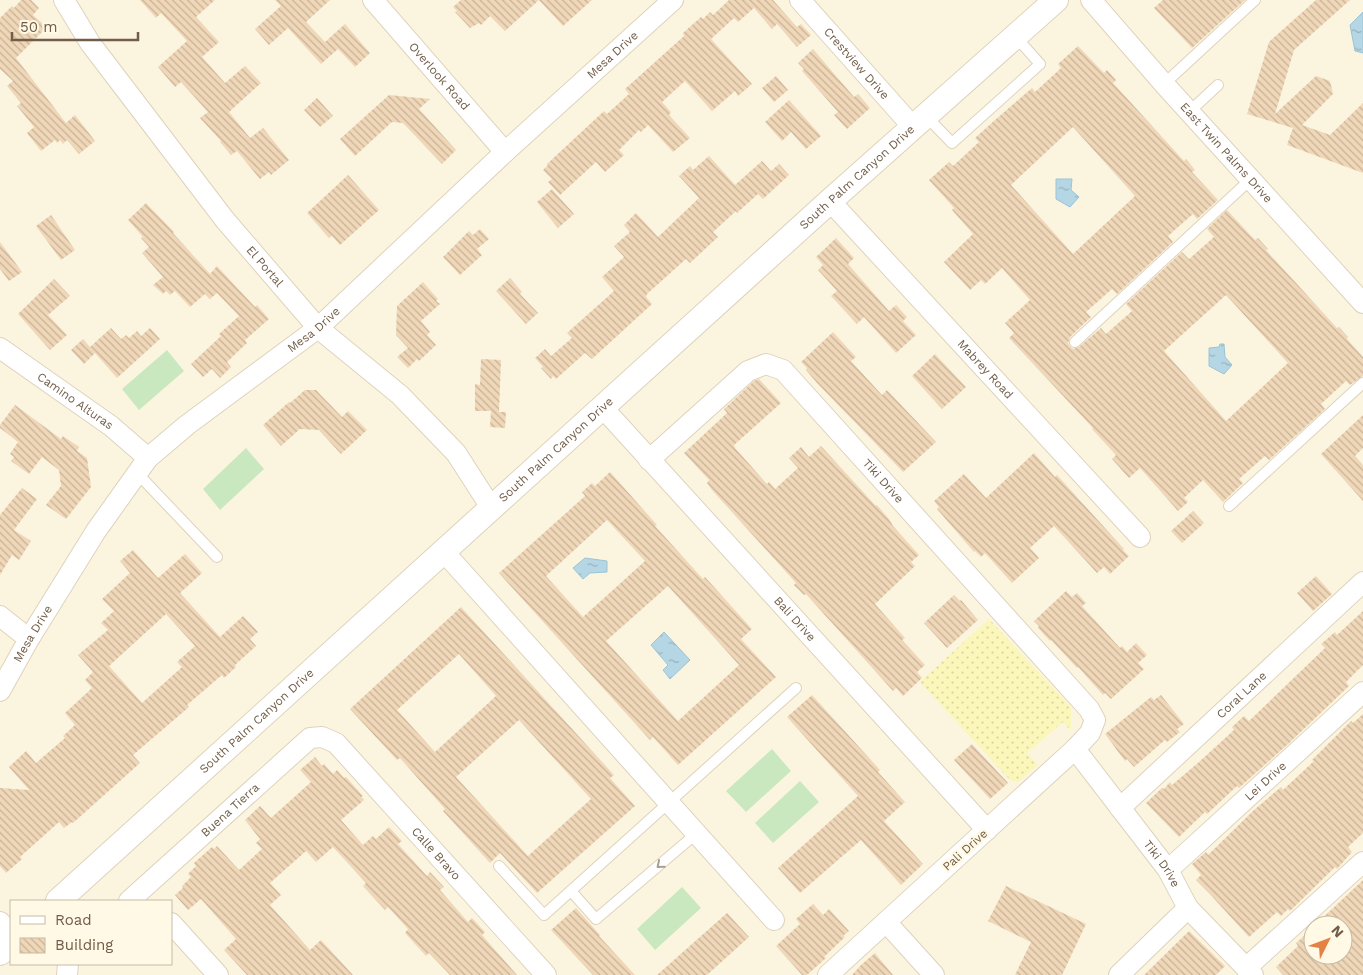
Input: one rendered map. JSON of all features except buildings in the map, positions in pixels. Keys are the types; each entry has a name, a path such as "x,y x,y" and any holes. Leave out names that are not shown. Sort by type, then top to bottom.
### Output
{"street":[{"name":"El Portal","path":"64,0 90,43 225,220 318,328 400,395 456,453 492,509"},
{"name":"Overlook Road","path":"373,0 505,152"},
{"name":"Mesa Drive","path":"0,691 28,639 96,531 142,466 187,425 318,328 505,152 673,0"},
{"name":"Crestview Drive","path":"800,0 919,122"},
{"name":"South Palm Canyon Drive","path":"59,900 830,201 1056,0"},
{"name":"East Twin Palms Drive","path":"1091,0 1164,84 1363,302"},
{"name":"Mabrey Road","path":"830,201 1140,537"},
{"name":"Camino Alturas","path":"0,348 111,426 142,466"},
{"name":"Tiki Drive","path":"649,460 748,370 766,364 783,370 1089,708 1095,720"},
{"name":"Bali Drive","path":"603,408 987,830"},
{"path":"444,552 774,920"},
{"name":"Coral Lane","path":"1120,808 1363,582"},
{"path":"0,616 28,639"},
{"name":"Lei Drive","path":"1168,870 1363,692"},
{"name":"Pali Drive","path":"828,975 1075,749 1090,733 1095,720"},
{"name":"Buena Tierra","path":"141,898 310,738 322,737"},
{"name":"Calle Bravo","path":"322,737 336,743 546,975"},
{"name":"Tiki Drive","path":"1075,749 1168,870 1188,908 1249,972"},
{"path":"1249,972 1363,862"},
{"path":"1119,975 1188,908"},
{"path":"0,922 10,934"},
{"path":"886,922 934,975"},
{"path":"172,924 218,975"},
{"path":"0,954 10,944"}],"lane":[{"path":"1164,84 1255,0"},
{"path":"919,122 952,144 1040,64 1016,37"},
{"path":"1190,112 1218,85"},
{"path":"1075,342 1251,179"},
{"path":"1230,506 1363,383"},
{"path":"142,466 218,558"},
{"path":"499,866 544,916 796,688"},
{"path":"571,890 596,919 697,833"}],"green space":[{"path":"167,350 184,371 139,410 122,389"},
{"path":"246,448 264,469 220,510 203,489"},
{"path":"772,749 791,771 746,812 726,791"},
{"path":"800,781 819,802 773,843 755,823"},
{"path":"682,887 701,908 655,950 637,929"}],"sand":[{"path":"989,619 1071,707 1070,730 1063,722 1027,753 1038,765 1018,782 1010,780 920,682"}],"water":[{"path":"1363,12 1363,53 1355,51 1350,25"},
{"path":"1056,179 1072,179 1071,190 1079,197 1070,207 1056,199"},
{"path":"1220,344 1224,344 1225,357 1232,365 1224,374 1209,366 1209,348 1219,347"},
{"path":"585,558 607,561 607,572 590,573 583,579 573,568"},
{"path":"664,632 690,660 670,679 663,670 668,665 651,645"}]}
